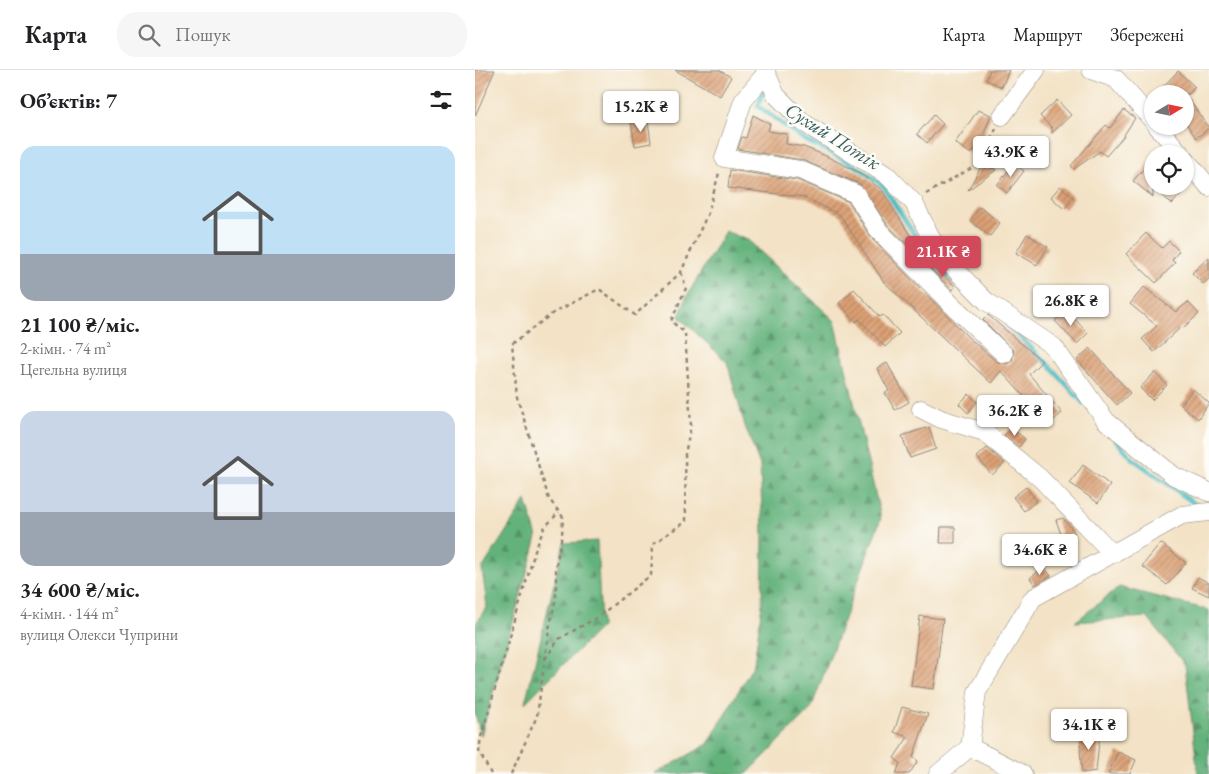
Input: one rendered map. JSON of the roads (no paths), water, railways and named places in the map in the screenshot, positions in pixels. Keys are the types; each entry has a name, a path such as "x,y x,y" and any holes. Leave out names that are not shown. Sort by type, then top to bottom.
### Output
{"street":[{"path":"1002,116 1036,70"},
{"path":"1091,70 1123,74 1144,107"},
{"path":"1004,354 951,304 879,231 856,194 801,170 724,158 743,101 763,74 775,95 804,123 888,176 914,204 938,252 986,301 1055,347 1106,421 1174,476 1209,492"},
{"path":"1165,135 1173,145"},
{"path":"1194,170 1209,187"},
{"path":"921,409 941,419 984,432 1040,478 1113,554"},
{"path":"938,774 970,747 977,692 1033,598 1182,516 1209,512"},
{"path":"970,747 1023,774"}],"waterway":[{"name":"Сухий Потік","path":"765,86 758,106 803,139 859,168 883,186 929,257 967,294"},
{"name":"Сухий Потік","path":"1007,325 1046,362 1083,403"},
{"name":"Сухий Потік","path":"1115,439 1133,459 1199,507"}]}
